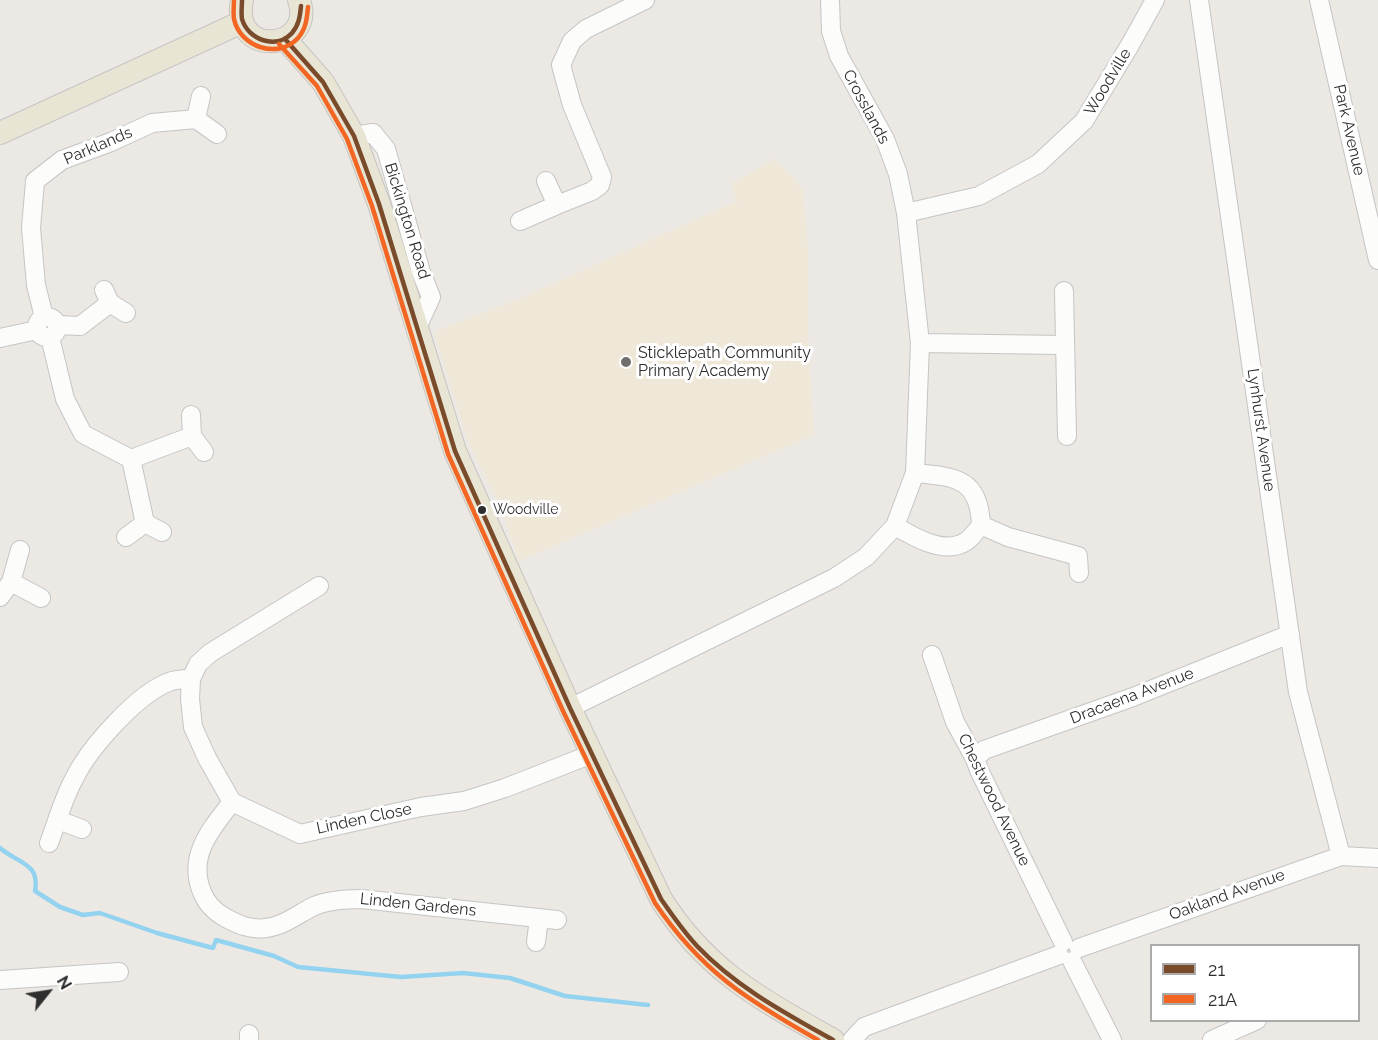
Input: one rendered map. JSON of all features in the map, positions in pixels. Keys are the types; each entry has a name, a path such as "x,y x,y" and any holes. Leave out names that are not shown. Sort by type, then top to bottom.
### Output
{"main road":[{"path":"0,133 242,11 249,34 259,40 276,42 285,39 294,31 301,19 299,0"},
{"name":"Bickington Road","path":"285,39 323,82 354,136 379,204 455,451 570,708 643,863 676,923 702,952 757,997 833,1040"}],"street":[{"path":"520,221 592,191 600,185 602,177 573,105 561,65 572,41 586,29 645,0"},
{"name":"Crosslands","path":"830,0 831,31 839,56 885,139 898,174 906,213"},
{"name":"Woodville","path":"906,213 979,196 1038,164 1084,121 1157,0"},
{"name":"Lynhurst Avenue","path":"1199,0 1299,692 1341,855"},
{"name":"Park Avenue","path":"1319,0 1378,260"},
{"path":"201,96 196,118 217,134"},
{"name":"Parklands","path":"131,459 83,434 65,399 36,285 31,228 35,182 62,160 111,142 152,123 196,118"},
{"path":"546,181 557,206"},
{"path":"570,708 834,578 866,557 895,526 915,473 920,343 906,213"},
{"path":"1064,291 1066,436"},
{"path":"0,338 47,327 80,326 107,297 126,313"},
{"path":"920,343 1064,345"},
{"path":"192,415 192,436 204,452"},
{"path":"162,532 145,523 131,459 192,436"},
{"path":"895,526 912,535 946,547 961,544 971,537 981,525 980,507 975,494 963,482 940,475 915,473"},
{"path":"126,537 145,523"},
{"path":"981,525 1008,537 1078,555 1079,573"},
{"path":"0,597 11,582 20,550"},
{"path":"11,582 41,598"},
{"path":"232,802 207,758 193,727 190,699 192,678 198,664 210,653 319,586"},
{"name":"Dracaena Avenue","path":"975,759 984,750 1133,697 1290,634"},
{"name":"Chestwood Avenue","path":"932,655 955,722 1112,1040"},
{"path":"48,843 74,779 89,756 120,718 150,692 171,681 192,678"},
{"name":"Linden Close","path":"232,802 300,834 421,807 464,801 505,788 592,753"},
{"name":"Linden Gardens","path":"232,802 214,824 202,845 196,863 197,881 205,900 220,915 237,924 251,928 266,928 286,922 314,906 339,899 361,899 548,919 536,942"},
{"path":"58,820 82,829"},
{"name":"Oakland Avenue","path":"852,1040 864,1027 1341,855 1378,858"},
{"path":"0,980 119,972"},
{"path":"1212,1040 1252,1022"}],"shaded area":[{"name":"Sticklepath Community Primary Academy","path":"775,159 803,189 808,251 808,332 814,435 519,561 501,507 469,444 434,332 519,299 737,201 731,184"}],"waterway":[{"path":"0,848 31,869 36,882 35,891 60,907 83,915 100,913 157,933 213,948 216,940 274,956 298,967 401,977 463,973 510,978 565,996 648,1005"}],"transit line":[{"name":"21A","path":"234,0 234,19 244,37 252,43 271,49 290,45 301,35 307,19 308,7"},
{"name":"21","path":"242,0 242,19 245,26 256,37 271,42 286,38 292,33 298,24 301,6"},
{"name":"21","path":"285,39 323,82 354,136 379,204 455,451 570,708 661,899 692,941 712,961 745,987 833,1040"},
{"name":"21A","path":"279,44 317,86 347,139 372,206 448,454 563,711 655,903 690,947 727,982 747,997 818,1040"}],"place":[{"name":"Sticklepath Community Primary Academy","path":"626,362"},
{"name":"Woodville","path":"482,510"}]}
